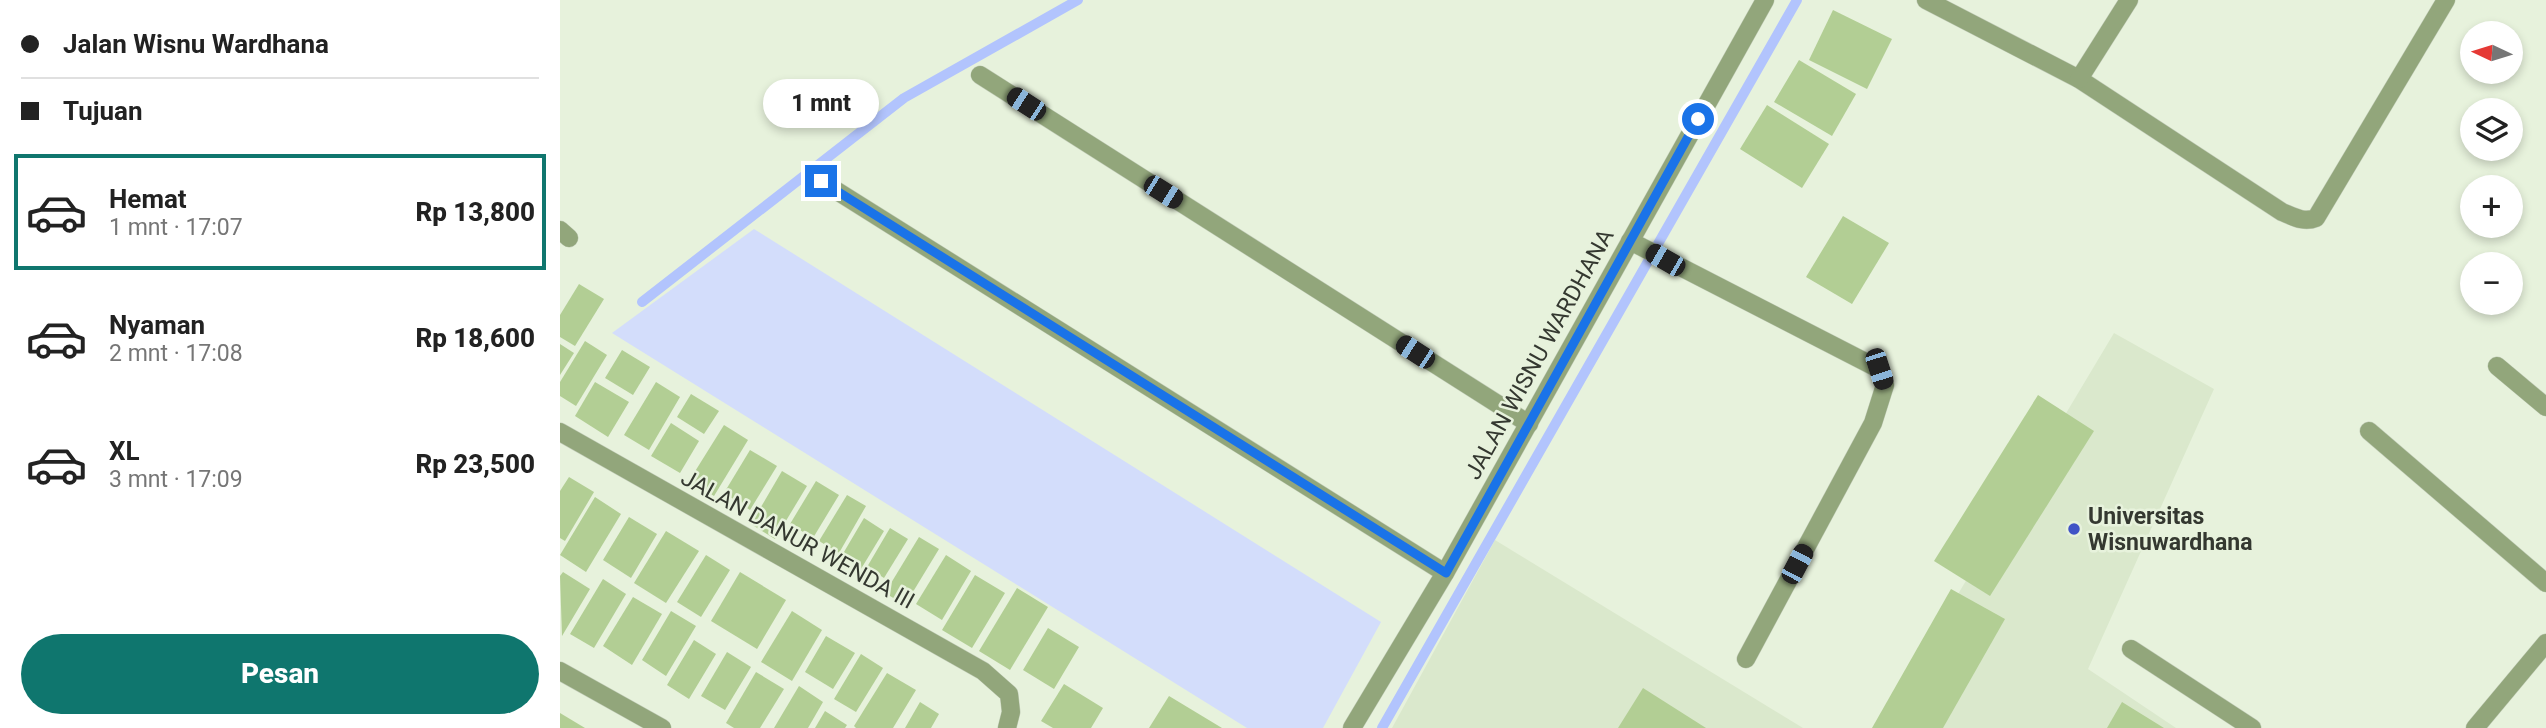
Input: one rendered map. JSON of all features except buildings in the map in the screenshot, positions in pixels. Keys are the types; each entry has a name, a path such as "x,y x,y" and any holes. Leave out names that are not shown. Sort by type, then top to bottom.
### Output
{"street":[{"name":"JALAN WISNU WARDHANA","path":"1352,728 1446,573 1765,0"},
{"path":"1926,0 2080,79 2282,212 2300,220 2310,221 2316,218 2446,0"},
{"path":"2080,79 2129,0"},
{"path":"980,75 1529,424"},
{"path":"821,181 1446,573"},
{"path":"1630,241 1879,369 1885,385 1873,423 1746,659"},
{"path":"2497,366 2546,407"},
{"name":"JALAN DANUR WENDA III","path":"560,432 983,671 1009,694 1011,712 1007,728"},
{"path":"2369,432 2546,583"},
{"path":"2475,728 2546,643"},
{"path":"2131,649 2252,728"},
{"path":"560,671 662,728"}],"shaded area":[{"path":"754,229 1381,622 1323,728 1247,728 612,333"},
{"name":"Universitas Wisnuwardhana","path":"2114,333 2214,389 2088,669 2176,728 1878,728"},
{"path":"1495,540 1803,728 1392,728"}],"waterway":[{"path":"642,302 904,98 1078,0"},
{"path":"1382,728 1797,0"}],"place":[{"name":"Universitas Wisnuwardhana","path":"2074,529"}],"route":[{"path":"821,181 1446,573 1698,119"}]}
